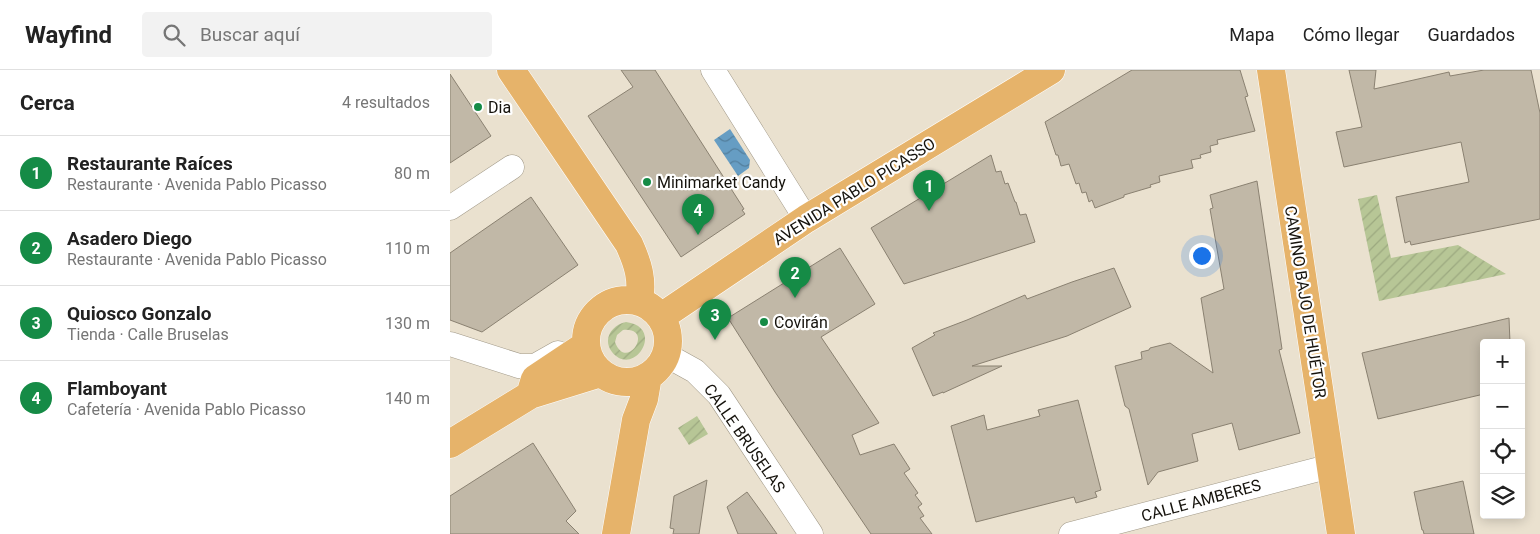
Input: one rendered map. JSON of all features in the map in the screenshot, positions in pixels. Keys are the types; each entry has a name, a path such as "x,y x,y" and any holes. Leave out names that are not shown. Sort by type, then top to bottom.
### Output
{"main road":[{"path":"511,70 629,244 639,269 641,292 650,309 668,334 666,356 659,367 648,376 631,382 615,380 600,373 580,349"},
{"name":"AVENIDA PABLO PICASSO","path":"650,309 806,220 1051,70"},
{"name":"CAMINO BAJO DE HUÉTOR","path":"1271,70 1341,534"},
{"path":"530,395 535,379 580,349 588,327 597,312 606,305 616,301 627,300 650,309"},
{"path":"450,444 530,395 600,373"},
{"path":"616,534 636,420 644,399 648,376"}],"street":[{"path":"713,70 806,220"},
{"path":"450,208 512,167"},
{"path":"450,344 519,366 535,366 560,351 580,349"},
{"name":"CALLE BRUSELAS","path":"666,356 695,370 718,395 811,534"},
{"name":"CALLE AMBERES","path":"1071,534 1331,466"}],"green space":[{"path":"1377,195 1391,258 1458,245 1506,274 1379,301 1358,199"},
{"path":"626,322 638,326 644,333 645,341 642,349 637,356 629,359 621,359 609,347 608,338 610,333 616,326","holes":["623,330 633,331 637,335 638,341 636,346 626,353 620,350 615,342 617,335"]},
{"path":"697,416 708,434 689,445 678,428"}],"water":[{"path":"730,129 750,160 749,168 738,176 714,140"}],"building":[{"path":"621,70 655,70 744,209 742,210 745,214 681,257 588,116 633,87"},
{"path":"1132,70 1240,70 1248,96 1245,97 1255,131 1217,140 1218,144 1210,146 1211,152 1200,155 1201,158 1191,160 1193,168 1159,176 1160,182 1150,185 1151,187 1124,195 1124,197 1095,208 1092,200 1089,202 1086,192 1082,193 1079,183 1076,184 1069,164 1061,166 1045,122"},
{"path":"1349,70 1376,70 1374,89 1449,72 1450,76 1484,70 1531,70 1540,113 1540,219 1411,245 1410,241 1405,243 1396,197 1469,182 1461,142 1344,167 1336,132 1362,127"},
{"path":"450,74 491,136 450,163"},
{"path":"991,155 996,172 1001,171 1005,184 1008,183 1020,215 1026,214 1035,242 904,284 871,228"},
{"path":"1257,181 1282,349 1279,350 1300,433 1239,450 1232,423 1192,434 1198,461 1158,472 1148,485 1129,409 1125,406 1115,366 1142,359 1141,352 1170,343 1213,373 1201,298 1224,289 1210,209 1213,208 1210,195"},
{"path":"531,197 578,265 482,332 450,320 450,253"},
{"path":"840,248 875,304 821,337 879,423 852,435 860,455 894,444 910,469 904,473 918,493 915,495 922,504 918,507 924,516 920,518 932,534 871,534 775,392 728,318"},
{"path":"1114,268 1131,307 1067,336 972,366 1002,366 933,396 912,348 935,335 933,333 1025,295 1027,299"},
{"path":"1509,318 1510,339 1480,339 1480,395 1378,419 1362,353"},
{"path":"1078,400 1101,490 1095,492 1097,497 1076,503 1074,497 976,522 951,426 984,415 987,430 1040,416 1038,410"},
{"path":"533,443 576,511 566,521 579,534 450,534 450,496"},
{"path":"707,480 699,534 673,534 674,529 670,528 674,496"},
{"path":"1463,481 1474,534 1424,534 1414,492"},
{"path":"747,492 777,534 738,534 727,507"}],"place":[{"name":"Dia","path":"478,107"},
{"name":"Minimarket Candy","path":"647,182"},
{"name":"Restaurante Raíces","path":"929,211"},
{"name":"Flamboyant","path":"698,235"},
{"name":"Asadero Diego","path":"795,298"},
{"name":"Covirán","path":"764,322"},
{"name":"Quiosco Gonzalo","path":"715,340"}]}
